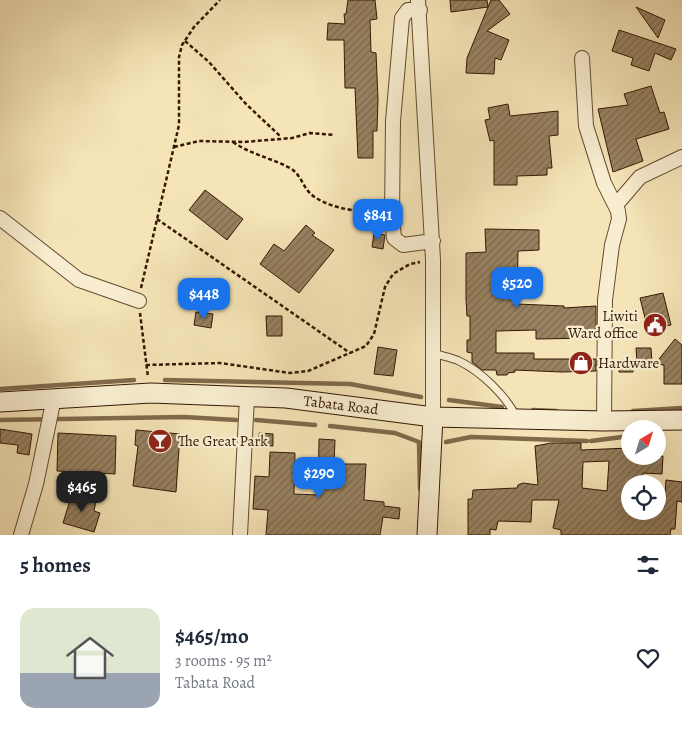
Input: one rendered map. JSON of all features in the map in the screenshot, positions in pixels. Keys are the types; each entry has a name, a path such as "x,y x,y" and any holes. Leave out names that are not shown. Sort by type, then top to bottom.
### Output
{"main road":[{"name":"Tabata Road","path":"0,402 151,393 286,398 433,417 604,421 682,420"},
{"path":"427,535 433,417"}],"street":[{"path":"432,241 403,245 394,238 392,217 393,121 401,26 404,13 419,5 434,260 433,417"},
{"path":"582,58 586,126 604,183 616,205 619,219 612,245 604,300 604,421"},
{"path":"616,205 640,177 682,157"},
{"path":"0,218 79,280 139,301"},
{"path":"240,535 248,397"},
{"path":"21,535 36,484 54,398"}],"lane":[{"path":"433,353 459,361 488,382 506,399 517,418"}],"path":[{"path":"151,393 139,301 144,272 179,125 179,57 185,41 194,27 220,0"},
{"path":"185,41 209,62 246,104 282,137"},
{"path":"174,147 199,141 252,141 282,137 292,138 310,133 334,135"},
{"path":"232,141 247,151 267,156 292,169 312,195 346,209 360,211"},
{"path":"157,219 350,353"},
{"path":"146,365 220,363 300,372 308,371 366,346 374,334 385,287 393,274 410,264 434,260"}],"building":[{"path":"348,0 375,0 377,19 370,20 371,52 376,53 378,99 377,131 373,131 373,158 358,158 355,88 345,88 344,40 327,40 328,23 345,24 344,14 346,14"},
{"path":"450,0 487,0 488,7 451,12"},
{"path":"491,0 499,0 510,14 487,31 509,40 501,60 495,58 494,74 466,73 467,58"},
{"path":"636,7 665,20 658,38"},
{"path":"619,30 676,49 671,60 655,53 649,71 631,65 633,58 612,51"},
{"path":"651,86 660,113 664,112 669,129 636,139 643,161 613,172 598,109 628,105 624,94"},
{"path":"508,104 510,116 558,111 558,135 549,136 552,168 547,168 547,175 517,176 517,185 494,185 494,140 490,141 485,120 490,119 488,108"},
{"path":"205,190 243,219 227,240 189,210"},
{"path":"306,225 315,233 312,235 334,250 299,293 260,264 274,244 284,251"},
{"path":"485,229 539,230 539,250 518,251 517,304 564,306 564,308 596,306 596,338 536,339 536,330 496,331 496,353 534,353 534,359 596,359 596,371 515,370 515,372 508,373 507,375 497,375 496,370 482,370 472,362 472,353 467,352 467,340 470,340 470,316 467,316 466,253 486,252"},
{"path":"374,233 385,235 383,249 372,247"},
{"path":"663,293 671,325 648,330 640,298"},
{"path":"196,312 213,314 211,328 194,325"},
{"path":"266,316 282,316 282,336 267,336"},
{"path":"675,339 682,345 682,384 664,384 664,365 655,364"},
{"path":"378,347 397,350 393,376 374,374"},
{"path":"636,348 651,348 652,364 637,362"},
{"path":"619,360 633,360 633,372 619,372"},
{"path":"0,429 32,434 29,455 17,453 18,445 0,443"},
{"path":"136,430 180,434 176,492 133,486 138,446 135,445"},
{"path":"58,433 116,436 115,474 57,471"},
{"path":"259,433 273,434 273,446 258,445"},
{"path":"319,439 335,440 334,464 366,464 364,500 384,502 384,506 400,508 399,519 383,517 380,535 266,535 268,510 253,509 255,476 269,477 270,452 295,453 294,494 318,495"},
{"path":"551,443 581,443 581,450 621,448 621,465 662,465 662,474 621,475 621,520 666,520 666,480 682,482 682,502 677,501 675,529 671,529 670,535 561,535 561,530 553,528 559,500 532,500 531,522 498,521 496,530 490,529 490,535 468,535 468,499 472,499 473,490 517,488 518,485 523,483 538,485 535,446","holes":["609,461 607,491 582,488 583,462"]},
{"path":"72,494 96,501 94,511 100,513 94,532 63,523"}],"waterway":[{"path":"0,389 134,380"},
{"path":"165,380 350,384 421,397"},
{"path":"449,400 502,407"},
{"path":"633,411 682,408"},
{"path":"533,410 556,411"},
{"path":"0,420 184,417 236,420"},
{"path":"256,420 315,425"},
{"path":"330,426 395,433 419,442 420,489"},
{"path":"446,442 471,437 587,441"},
{"path":"591,441 621,437"}],"place":[{"name":"Liwiti Ward office","path":"655,325"},
{"name":"Hardware","path":"581,363"},
{"name":"The Great Park","path":"160,441"}]}
